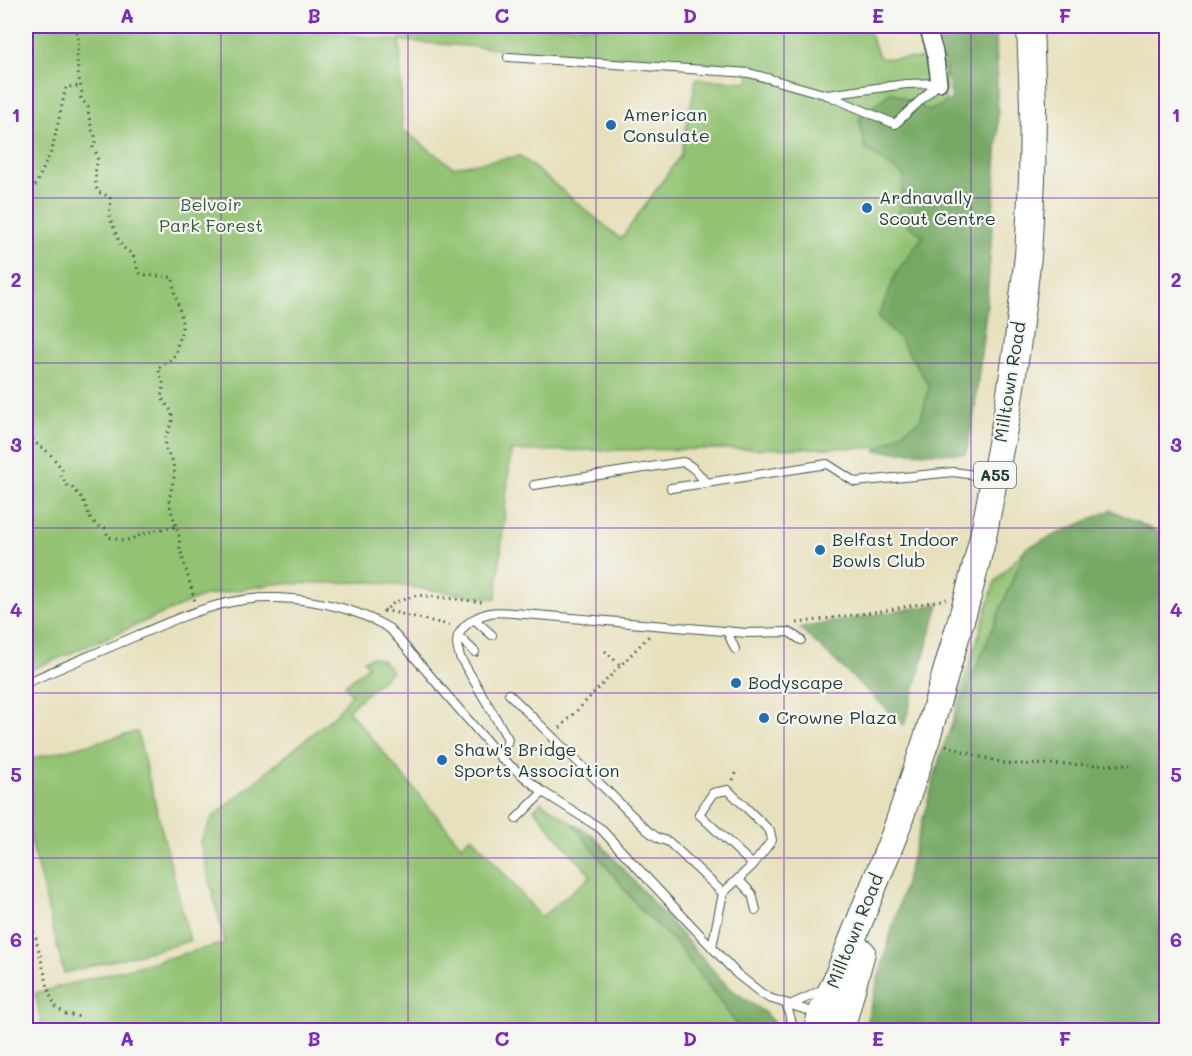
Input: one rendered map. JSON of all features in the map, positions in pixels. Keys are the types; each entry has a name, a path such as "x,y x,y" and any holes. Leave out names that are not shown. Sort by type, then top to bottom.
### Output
{"highway":[{"name":"Milltown Road","path":"830,1024 927,738 983,537 1011,391 1029,256 1033,105 1030,26"},
{"name":"Milltown Road","path":"830,1024 836,980 895,833"}],"street":[{"path":"927,26 935,52 939,83"}],"lane":[{"path":"508,57 749,73 827,95 895,124 939,83"},
{"path":"827,95 906,84 939,83"},
{"path":"534,485 683,462 690,465 706,483"},
{"path":"670,488 827,464 855,482 953,472 994,478"},
{"path":"26,683 198,612 230,602 263,598 301,600 335,607 376,620 390,629 502,759 543,792 600,828 737,974 761,993 830,1024"},
{"path":"502,759 508,739 460,657 457,645 460,632 474,619 491,612 727,632 789,632 801,640"},
{"path":"474,619 492,635"},
{"path":"460,632 475,652"},
{"path":"727,632 735,649"},
{"path":"509,694 648,831 669,842 723,893"},
{"path":"712,947 723,893 753,865 772,840 770,831 728,790 713,793 699,814 753,865"},
{"path":"516,819 543,792"},
{"path":"738,879 752,894 756,910"},
{"path":"788,1004 810,996 836,980"},
{"path":"788,1004 794,1030"}],"path":[{"path":"75,26 79,42 78,73 81,98 88,107 90,123 95,135 93,147 97,155 96,186 98,192 110,197 112,203 110,219 120,244 133,256 138,271 142,275 173,278 182,319 182,331 176,353 172,359 158,368 165,387 161,397 172,412 172,421 165,439 166,450 172,460 175,473 170,500 171,510 198,612"},
{"path":"26,234 34,230 31,195 52,150 66,87 80,86"},
{"path":"26,439 33,440 38,447 44,449 62,469 61,476 67,485 83,499 91,520 105,528 108,537 125,541 155,530 176,527"},
{"path":"376,620 395,602 418,596 487,602"},
{"path":"793,623 888,610 946,599"},
{"path":"384,610 460,632"},
{"path":"552,736 658,626"},
{"path":"605,651 620,665"},
{"path":"927,738 977,756 1009,764 1130,765"},
{"path":"26,909 50,995 56,1007 66,1014 80,1017"},
{"path":"26,987 35,1030"}],"green space":[{"name":"Belvoir Park Forest","path":"26,26 283,26 399,41 400,26 866,26 880,58 945,59 949,447 511,451 496,599 374,582 272,584 204,596 26,672","holes":["400,41 749,67 748,82 696,79 681,155 621,239 520,156 453,167 402,129"]},
{"path":"936,26 996,26 998,138 987,302 974,414 966,454 876,451 921,419 929,386 900,339 878,317 897,272 923,236 898,218 904,176 865,148 859,118 891,92 930,111 952,99"},
{"path":"1111,510 1166,536 1166,1030 864,1030 943,747 1026,548"},
{"path":"1026,548 948,735 995,582"},
{"path":"939,604 904,725 800,628"},
{"path":"372,657 382,660 392,671 348,710 461,845 472,836 541,917 591,876 534,809 541,802 572,823 642,911 674,941 740,1030 43,1030 35,993 225,943 200,842 213,817 336,714 351,694 345,685 368,666 364,660"},
{"path":"137,732 190,941 64,973 26,821 26,760"},
{"path":"572,823 594,836 727,986 765,1013 778,1030 740,1030 674,941 642,911"}],"place":[{"name":"American Consulate","path":"611,125"},
{"name":"Ardnavally Scout Centre","path":"867,208"},
{"name":"Belfast Indoor Bowls Club","path":"820,550"},
{"name":"Bodyscape","path":"736,683"},
{"name":"Crowne Plaza","path":"764,718"},
{"name":"Shaw's Bridge Sports Association","path":"442,760"}]}
